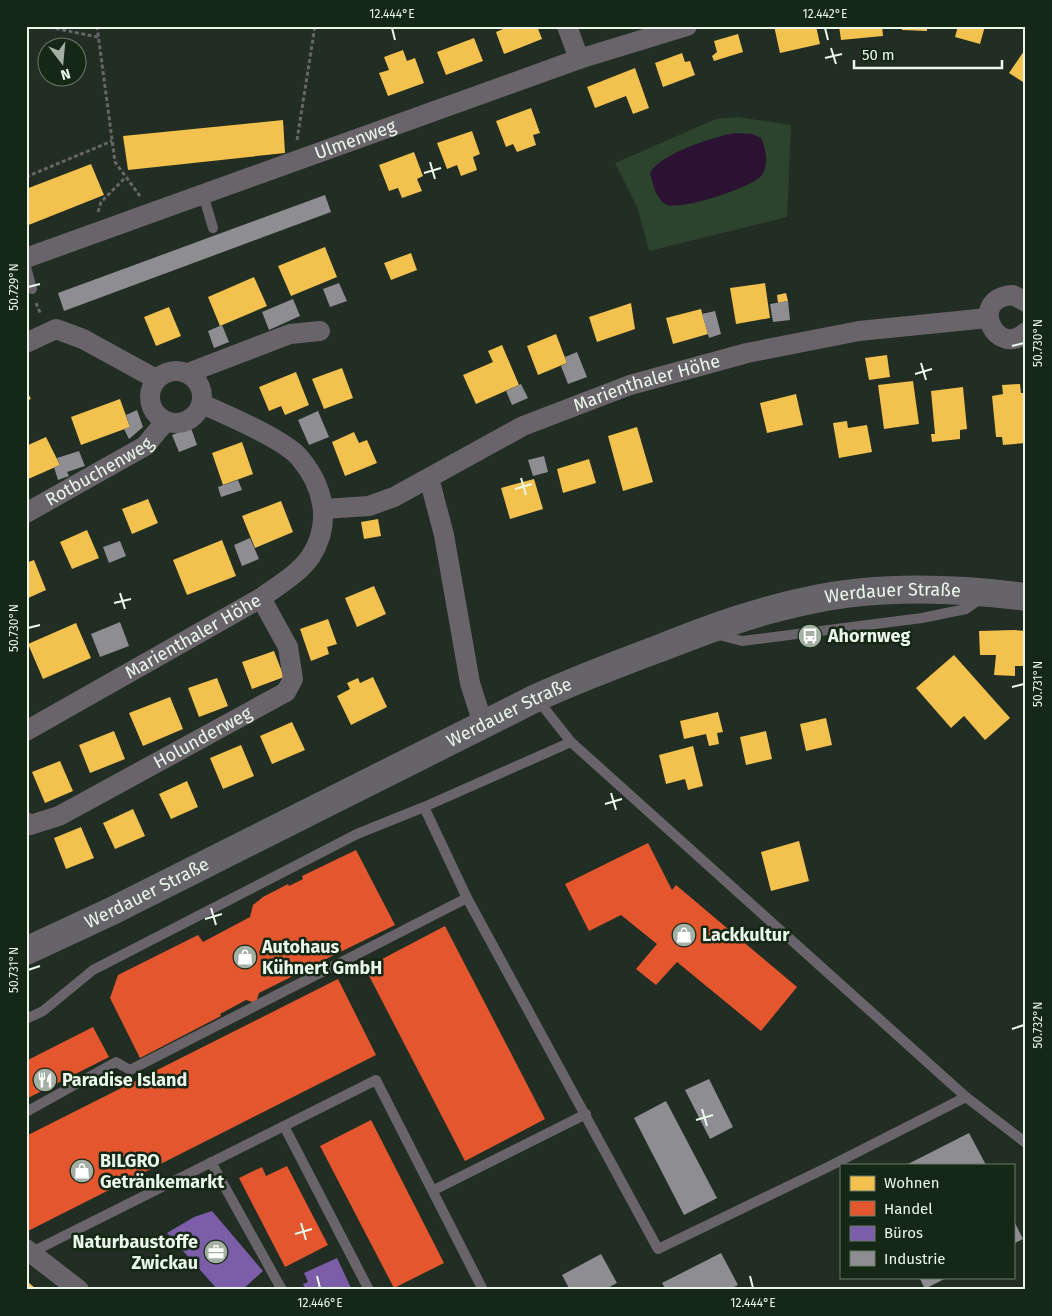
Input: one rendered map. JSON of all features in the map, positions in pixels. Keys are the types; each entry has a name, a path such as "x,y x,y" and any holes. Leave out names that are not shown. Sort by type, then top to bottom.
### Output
{"main road":[{"name":"Werdauer Straße","path":"26,951 112,911 536,698 593,673 743,617 811,600 920,589 988,592 1026,597"}],"street":[{"path":"567,26 579,59"},
{"name":"Ulmenweg","path":"26,258 152,211 294,163 579,59 687,26"},
{"path":"1026,302 1013,295 999,299 989,311 988,318 990,326 1000,336 1015,338 1026,332"},
{"name":"Marienthaler Höhe","path":"324,509 369,506 394,497 523,426 630,385 747,353 850,333 988,318"},
{"path":"26,343 56,329 83,339 156,379"},
{"path":"188,373 197,382 202,393 202,404 197,414 188,421 165,422 154,409 152,390 156,379 176,371 188,373 290,334 320,331"},
{"name":"Marienthaler Höhe","path":"26,731 261,598 310,558 322,535 324,509 319,489 299,456 277,441 202,404"},
{"name":"Rotbuchenweg","path":"26,513 145,446 165,422"},
{"path":"429,478 444,535 470,683 483,724"},
{"name":"Holunderweg","path":"26,822 30,825 59,816 286,692 293,679 288,647 261,598"},
{"path":"28,1251 79,1290"}],"lane":[{"path":"202,194 213,228"},
{"path":"26,267 32,289"},
{"path":"536,698 571,742 966,1097 1026,1144"},
{"path":"26,1019 43,1011 93,970 357,834 424,807 571,742"},
{"path":"424,807 468,898 658,1249 828,1167 966,1097"},
{"path":"26,1112 116,1062 130,1070 468,898"},
{"path":"28,1251 376,1080 434,1190 483,1290"},
{"path":"434,1190 586,1114"},
{"path":"284,1126 369,1290"},
{"path":"211,1162 282,1290"}],"path":[{"path":"43,26 98,37"},
{"path":"97,26 115,162 125,178 152,211"},
{"path":"294,163 315,26"},
{"path":"26,177 112,141"},
{"path":"94,233 101,202 125,178"},
{"path":"32,289 39,312 52,330"}],"green space":[{"path":"738,117 791,125 787,217 649,251 638,209 615,163 716,119"}],"shaded area":[{"path":"735,133 752,134 761,138 766,156 766,166 762,175 730,192 698,202 672,206 665,204 659,198 650,173 656,166 688,147"}],"building: Wohnen":[{"path":"510,26 537,26 542,39 504,54 496,32"},
{"path":"774,26 816,26 820,44 780,53"},
{"path":"839,26 882,26 883,36 841,40"},
{"path":"902,26 927,26 927,31 902,30"},
{"path":"958,26 985,26 980,44 955,37"},
{"path":"738,34 743,52 714,61 712,56 717,52 714,41"},
{"path":"474,38 483,61 446,75 437,52"},
{"path":"1026,48 1026,84 1009,73"},
{"path":"403,50 407,61 415,58 424,83 388,96 379,73 389,70 384,57"},
{"path":"682,53 685,62 690,61 695,75 663,87 655,63"},
{"path":"635,68 649,108 633,114 626,96 595,108 587,87"},
{"path":"531,108 540,133 533,135 536,145 517,152 513,144 506,147 496,121"},
{"path":"283,120 285,153 128,170 123,136"},
{"path":"472,131 480,154 473,157 477,170 461,176 457,165 447,169 437,143"},
{"path":"414,152 423,176 417,179 422,191 402,198 398,188 389,191 379,165"},
{"path":"91,164 104,195 26,226 26,189"},
{"path":"325,247 337,277 291,296 278,266"},
{"path":"411,253 417,270 391,280 384,263"},
{"path":"254,277 267,306 220,326 208,297"},
{"path":"765,283 770,318 736,324 730,288"},
{"path":"786,293 788,301 778,303 777,295"},
{"path":"631,303 635,329 597,342 589,317"},
{"path":"169,307 181,336 156,346 144,317"},
{"path":"701,309 708,334 673,344 666,318"},
{"path":"556,334 567,363 538,375 527,346"},
{"path":"502,345 519,385 476,404 463,375 493,362 488,351"},
{"path":"887,355 890,377 869,380 865,358"},
{"path":"342,368 353,398 324,409 312,379"},
{"path":"296,372 309,405 285,415 281,406 269,411 259,387"},
{"path":"913,381 919,424 884,429 878,385"},
{"path":"1020,384 1021,393 1026,393 1026,443 1003,445 1002,437 996,437 992,396 1003,394 1002,385"},
{"path":"963,387 967,429 960,430 960,439 932,442 931,434 935,434 931,391"},
{"path":"26,389 31,399 26,401"},
{"path":"796,394 803,425 767,433 760,403"},
{"path":"120,399 130,427 81,445 71,417"},
{"path":"847,421 848,428 867,425 872,452 839,458 833,423"},
{"path":"637,427 653,482 623,491 608,436"},
{"path":"354,432 359,443 367,440 377,463 345,476 332,442"},
{"path":"46,437 60,465 26,480 26,446"},
{"path":"242,442 253,474 223,485 212,453"},
{"path":"589,459 596,483 563,493 557,469"},
{"path":"534,479 543,509 510,519 501,488"},
{"path":"148,499 158,523 132,534 122,509"},
{"path":"281,501 293,532 255,548 242,516"},
{"path":"378,519 381,536 364,539 361,522"},
{"path":"87,530 99,558 72,569 60,542"},
{"path":"222,540 236,576 187,595 173,560"},
{"path":"34,560 46,590 26,599 26,563"},
{"path":"374,586 386,614 357,627 345,598"},
{"path":"328,619 337,644 327,647 329,654 311,661 300,629"},
{"path":"76,623 91,658 43,679 28,644"},
{"path":"979,631 1026,631 1026,656 1023,666 1015,666 1015,676 994,675 996,655 980,655"},
{"path":"274,651 284,677 252,689 242,662"},
{"path":"954,655 1010,718 985,740 964,716 951,728 916,688"},
{"path":"373,677 387,707 351,725 337,696 350,689 347,683 358,678 360,683"},
{"path":"217,678 228,706 199,717 188,688"},
{"path":"170,697 183,729 143,746 129,713"},
{"path":"718,712 723,732 717,733 719,744 709,746 706,734 684,739 680,721"},
{"path":"826,718 832,745 806,751 800,724"},
{"path":"292,722 305,750 272,764 260,736"},
{"path":"114,731 125,759 90,773 79,745"},
{"path":"766,731 772,759 746,765 740,737"},
{"path":"241,745 254,776 223,789 210,758"},
{"path":"693,746 703,786 688,790 685,779 666,784 659,755"},
{"path":"60,761 73,791 45,803 32,772"},
{"path":"187,781 198,807 171,819 159,794"},
{"path":"133,809 145,836 115,849 103,823"},
{"path":"81,827 94,858 66,869 54,838"},
{"path":"799,841 809,881 771,891 761,852"},
{"path":"26,1280 37,1290 26,1290"}],"building: Handel":[{"path":"648,843 672,890 676,885 797,987 761,1031 677,962 656,985 636,969 657,944 621,915 589,931 565,884"},
{"path":"356,850 395,925 316,964 313,973 303,971 259,993 256,1003 246,1000 220,1014 221,1016 140,1058 110,998 118,975 198,935 203,942 250,917 253,905 263,897 288,884 289,886 303,879 302,876"},
{"path":"445,926 545,1119 465,1161 365,968"},
{"path":"338,979 376,1055 28,1231 26,1136"},
{"name":"Paradise Island","path":"93,1027 109,1057 26,1099 26,1061"},
{"path":"371,1120 444,1263 394,1288 320,1146"},
{"path":"287,1166 328,1245 285,1267 239,1178 262,1167 266,1176"}],"building: Büros":[{"name":"Naturbaustoffe Zwickau","path":"212,1211 263,1271 242,1290 218,1290 167,1233 194,1217"},
{"path":"337,1258 352,1290 306,1290 303,1284 308,1282 304,1273"}],"building: Industrie":[{"path":"325,195 331,212 64,311 58,293"},
{"path":"339,283 347,301 330,307 323,289"},
{"path":"293,299 300,316 269,330 262,312"},
{"path":"788,301 790,320 773,322 770,304"},
{"path":"715,311 721,334 709,338 702,314"},
{"path":"222,325 229,342 214,348 208,331"},
{"path":"577,352 587,377 568,384 561,366 567,363 565,357"},
{"path":"521,384 528,398 512,405 506,391"},
{"path":"137,410 143,427 129,439 124,429 130,427 126,415"},
{"path":"318,411 329,437 309,445 298,420"},
{"path":"191,428 197,445 179,452 172,435"},
{"path":"79,451 85,466 67,472 69,476 58,480 54,467 60,465 57,458"},
{"path":"544,456 548,472 533,476 528,460"},
{"path":"238,480 242,490 221,497 218,487"},
{"path":"250,538 259,559 242,566 234,545"},
{"path":"120,541 126,556 109,563 103,547"},
{"path":"120,622 129,646 100,657 91,634"},
{"path":"709,1079 733,1127 710,1139 685,1090"},
{"path":"666,1101 717,1198 684,1215 634,1118"},
{"path":"969,1133 985,1164 908,1164"},
{"path":"1014,1221 1023,1239 1014,1244"},
{"path":"721,1253 738,1285 728,1290 666,1290 662,1283"},
{"path":"601,1254 617,1283 604,1290 570,1290 562,1275"},
{"path":"920,1278 946,1278 925,1289"}],"place":[{"name":"Ahornweg","path":"810,636"},
{"name":"Lackkultur","path":"684,935"},
{"name":"Autohaus Kühnert GmbH","path":"245,957"},
{"name":"Paradise Island","path":"45,1080"},
{"name":"BILGRO Getränkemarkt","path":"82,1171"},
{"name":"Naturbaustoffe Zwickau","path":"216,1252"}]}
